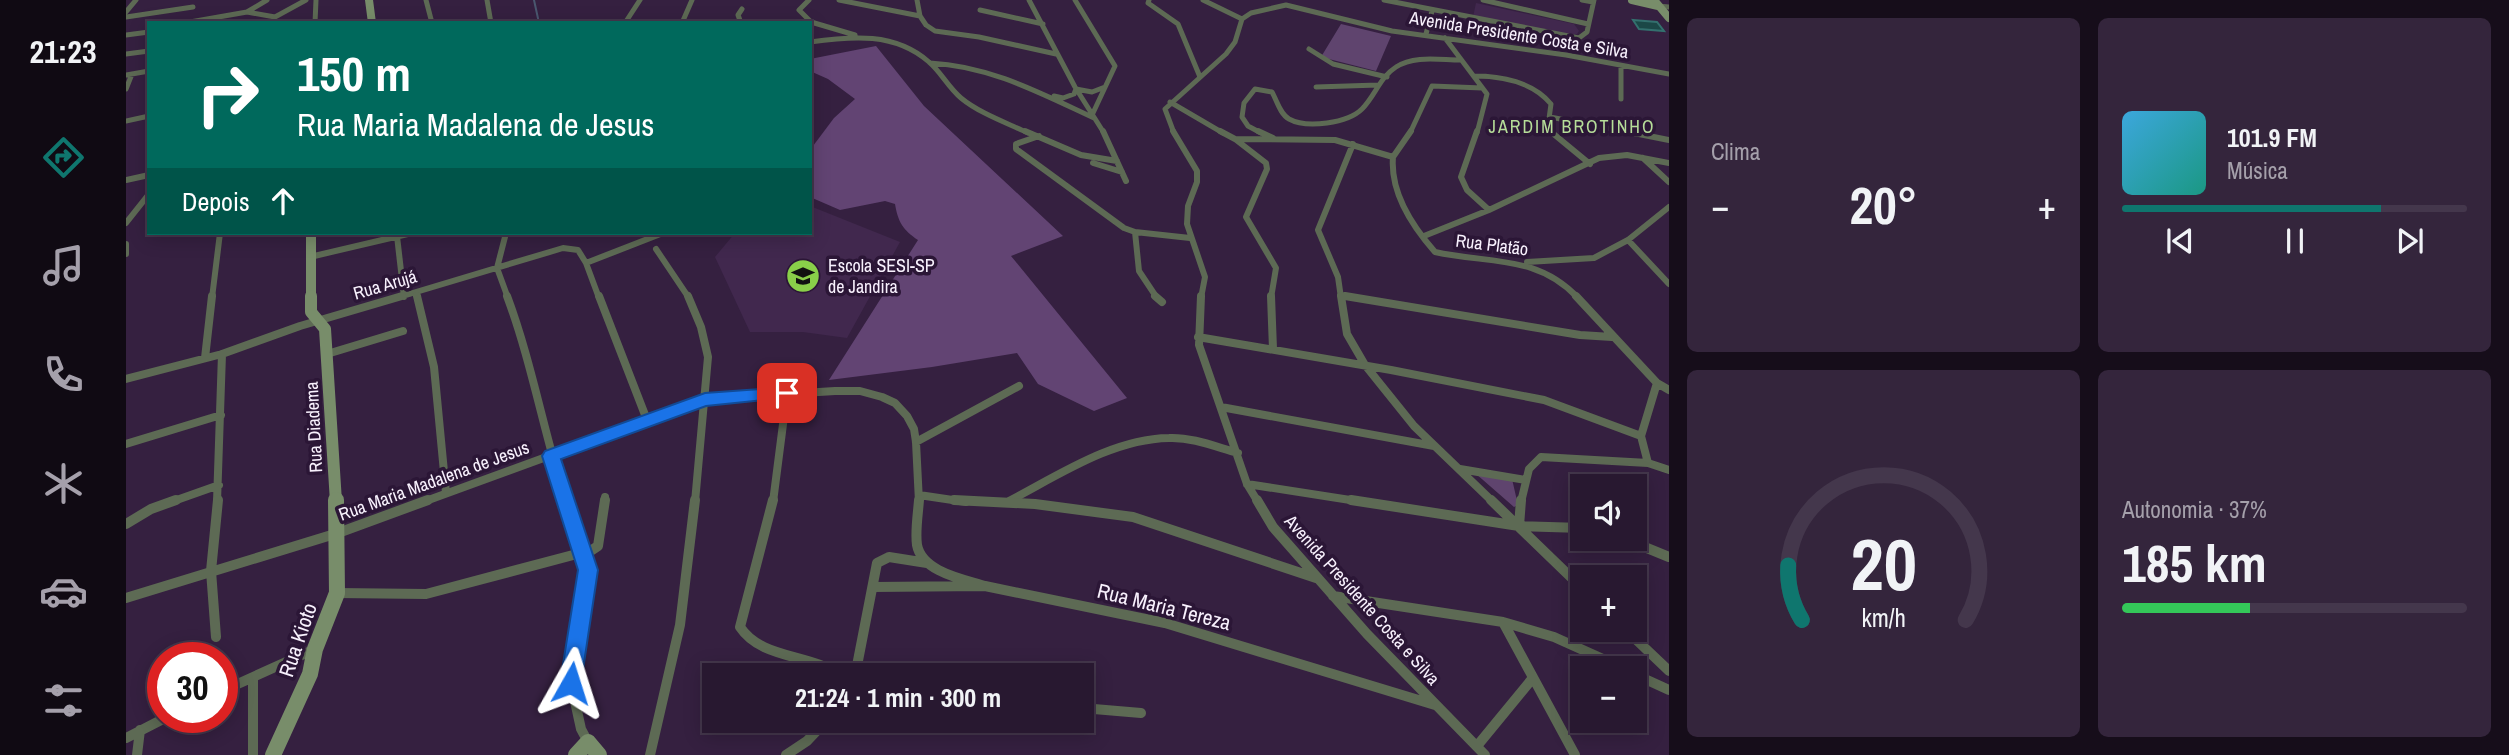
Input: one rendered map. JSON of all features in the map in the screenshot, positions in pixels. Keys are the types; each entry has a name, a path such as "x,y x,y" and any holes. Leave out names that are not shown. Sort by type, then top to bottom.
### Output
{"street":[{"path":"126,12 135,0"},
{"path":"247,0 247,12 252,21"},
{"path":"200,21 247,12 267,0"},
{"path":"268,21 306,0"},
{"path":"315,21 316,0"},
{"path":"369,0 372,21"},
{"path":"426,0 431,21"},
{"path":"487,0 491,21"},
{"path":"626,21 640,0"},
{"path":"683,21 692,0"},
{"path":"809,0 799,10 806,19 812,21"},
{"path":"839,0 920,16"},
{"path":"917,0 920,16 926,25 941,32 979,37 1056,54"},
{"path":"1029,0 1043,23 1075,91 1095,116 1126,181"},
{"path":"1074,0 1113,60 1114,72 1096,105 1095,116"},
{"path":"1149,0 1149,3 1181,28 1200,77"},
{"path":"1203,0 1242,19 1236,41 1220,60 1175,95 1170,102 1235,139 1264,160 1267,169 1246,217 1276,268 1270,300 1273,349"},
{"path":"1279,0 1286,5"},
{"path":"1384,0 1579,38 1587,32 1593,1 1582,0"},
{"path":"1483,0 1588,24"},
{"path":"1632,0 1669,6"},
{"path":"126,17 194,3 190,21"},
{"path":"1656,3 1669,18"},
{"name":"Avenida Presidente Costa e Silva","path":"1242,19 1251,13 1286,5 1383,30 1590,58 1669,74"},
{"path":"740,21 738,15 742,9"},
{"path":"980,10 1043,23"},
{"path":"1426,34 1432,11"},
{"path":"247,12 275,17"},
{"path":"812,21 855,36 893,41 930,62 959,97 1099,166 1122,172"},
{"path":"126,35 147,32"},
{"path":"812,42 855,36"},
{"path":"1445,38 1488,99 1461,177 1467,190 1489,210"},
{"path":"1309,49 1326,62 1387,77"},
{"path":"126,54 147,51"},
{"path":"1278,140 1246,125 1242,120 1244,103 1255,89 1272,92 1283,114 1289,119 1322,121 1354,116 1378,85 1405,63 1460,61"},
{"path":"930,62 977,67 1095,116"},
{"path":"1620,66 1621,99"},
{"path":"126,89 129,74 147,71"},
{"path":"1474,76 1499,77 1543,94 1551,104 1548,126 1551,133 1565,147 1590,164"},
{"path":"1317,87 1378,85"},
{"path":"1235,139 1335,140 1393,157 1406,141 1432,86 1482,88"},
{"path":"1027,88 1058,97 1075,91 1086,92 1105,87"},
{"path":"1075,91 1075,103 1083,113"},
{"path":"1086,92 1096,105"},
{"name":"Avenida Presidente Costa e Silva","path":"1170,102 1165,109 1167,120 1198,171 1188,206 1190,237 1205,277 1199,309 1198,337 1247,484 1273,527 1333,596 1485,755"},
{"path":"126,121 147,116"},
{"path":"1550,117 1669,140"},
{"path":"1039,136 1020,141 1016,149 1087,203 1135,232 1190,237"},
{"path":"1353,144 1318,230 1338,277 1348,334 1365,365 1399,410 1570,576"},
{"path":"1072,152 1100,161 1117,161"},
{"path":"1424,236 1489,210 1607,156 1669,163"},
{"name":"Rua Platão","path":"1393,157 1392,179 1432,250 1442,254 1521,262 1549,272 1565,284 1657,383 1669,390"},
{"path":"1643,158 1669,182"},
{"path":"126,180 147,175"},
{"path":"126,223 147,197"},
{"path":"1521,262 1594,258 1628,240 1669,207"},
{"path":"1135,232 1134,246 1139,272 1146,288 1162,302"},
{"path":"205,358 220,235"},
{"name":"Rua Diadema","path":"311,235 311,312 325,329 338,533"},
{"path":"310,257 402,235"},
{"path":"505,235 497,268 518,325 551,456 588,570 571,683 587,751"},
{"path":"648,420 586,263 657,235"},
{"path":"397,236 404,297"},
{"path":"1628,240 1669,284"},
{"path":"126,244 126,254"},
{"name":"Rua Arujá","path":"126,379 222,354 319,321 563,248 578,250 586,263"},
{"path":"650,755 680,625 688,573 708,357 704,330 695,306 675,272 656,249"},
{"path":"416,293 428,330 440,396 446,494"},
{"path":"1340,295 1580,335 1612,337"},
{"path":"327,354 403,331"},
{"path":"1198,337 1365,365 1544,400 1641,436"},
{"path":"216,637 211,571 219,485 222,354"},
{"path":"1648,463 1641,436 1657,383"},
{"path":"985,586 939,570 920,556 917,544 919,495 916,442 1020,386"},
{"name":"Rua Maria Madalena de Jesus","path":"126,598 338,533 705,400 787,393 860,391 895,403 914,429 916,442"},
{"path":"787,393 774,498 740,627 745,639 757,646 821,663"},
{"path":"1221,407 1434,446"},
{"path":"126,444 221,415"},
{"path":"1007,502 1126,444 1180,439 1238,453"},
{"path":"1519,526 1526,480 1532,461 1541,457 1648,463 1669,470"},
{"path":"1458,469 1526,480"},
{"path":"1247,484 1519,526 1570,528"},
{"path":"126,524 151,509 219,485"},
{"path":"919,495 1133,517 1319,579"},
{"path":"337,593 426,594 582,552 598,546 605,497"},
{"name":"Rua Kioto","path":"273,755 310,674 315,649 337,593 338,533"},
{"path":"1647,548 1669,557"},
{"path":"858,663 877,563 883,558 927,563"},
{"name":"Rua Maria Tereza","path":"873,587 985,586 1166,624 1438,706"},
{"path":"1333,596 1503,622 1555,637 1597,656"},
{"path":"1503,622 1575,755"},
{"path":"1639,642 1669,671"},
{"path":"238,684 315,649"},
{"path":"253,678 253,755"},
{"path":"1477,746 1532,679"},
{"path":"1647,680 1669,690"},
{"path":"1094,709 1141,713"},
{"path":"126,738 147,727"},
{"path":"137,755 140,730"},
{"path":"786,755 815,733"}],"shaded area":[{"path":"1476,3 1574,24 1579,31 1577,34 1568,34 1473,17"},
{"path":"1341,24 1391,36 1376,71 1321,57"},
{"path":"876,46 924,106 1063,236 1011,256 1127,398 1094,411 1038,384 1017,353 829,380 918,240 902,225 895,204 885,201 840,210 812,198 812,147 834,118 855,99 828,79 812,72 812,59"},
{"name":"Escola SESI-SP de Jandira","path":"812,207 900,242 847,338 803,332 750,332 715,257 733,235 812,235"},
{"path":"1475,473 1512,479 1518,505 1514,507"}],"building":[{"path":"1633,20 1657,22 1664,31 1639,29"}],"waterway":[{"path":"534,0 539,21"}],"place":[{"name":"Escola SESI-SP de Jandira","path":"803,276"}],"district":[{"name":"JARDIM BROTINHO","path":"1572,127"}],"route":[{"path":"571,683 588,570 551,456 705,400 787,393"}]}
